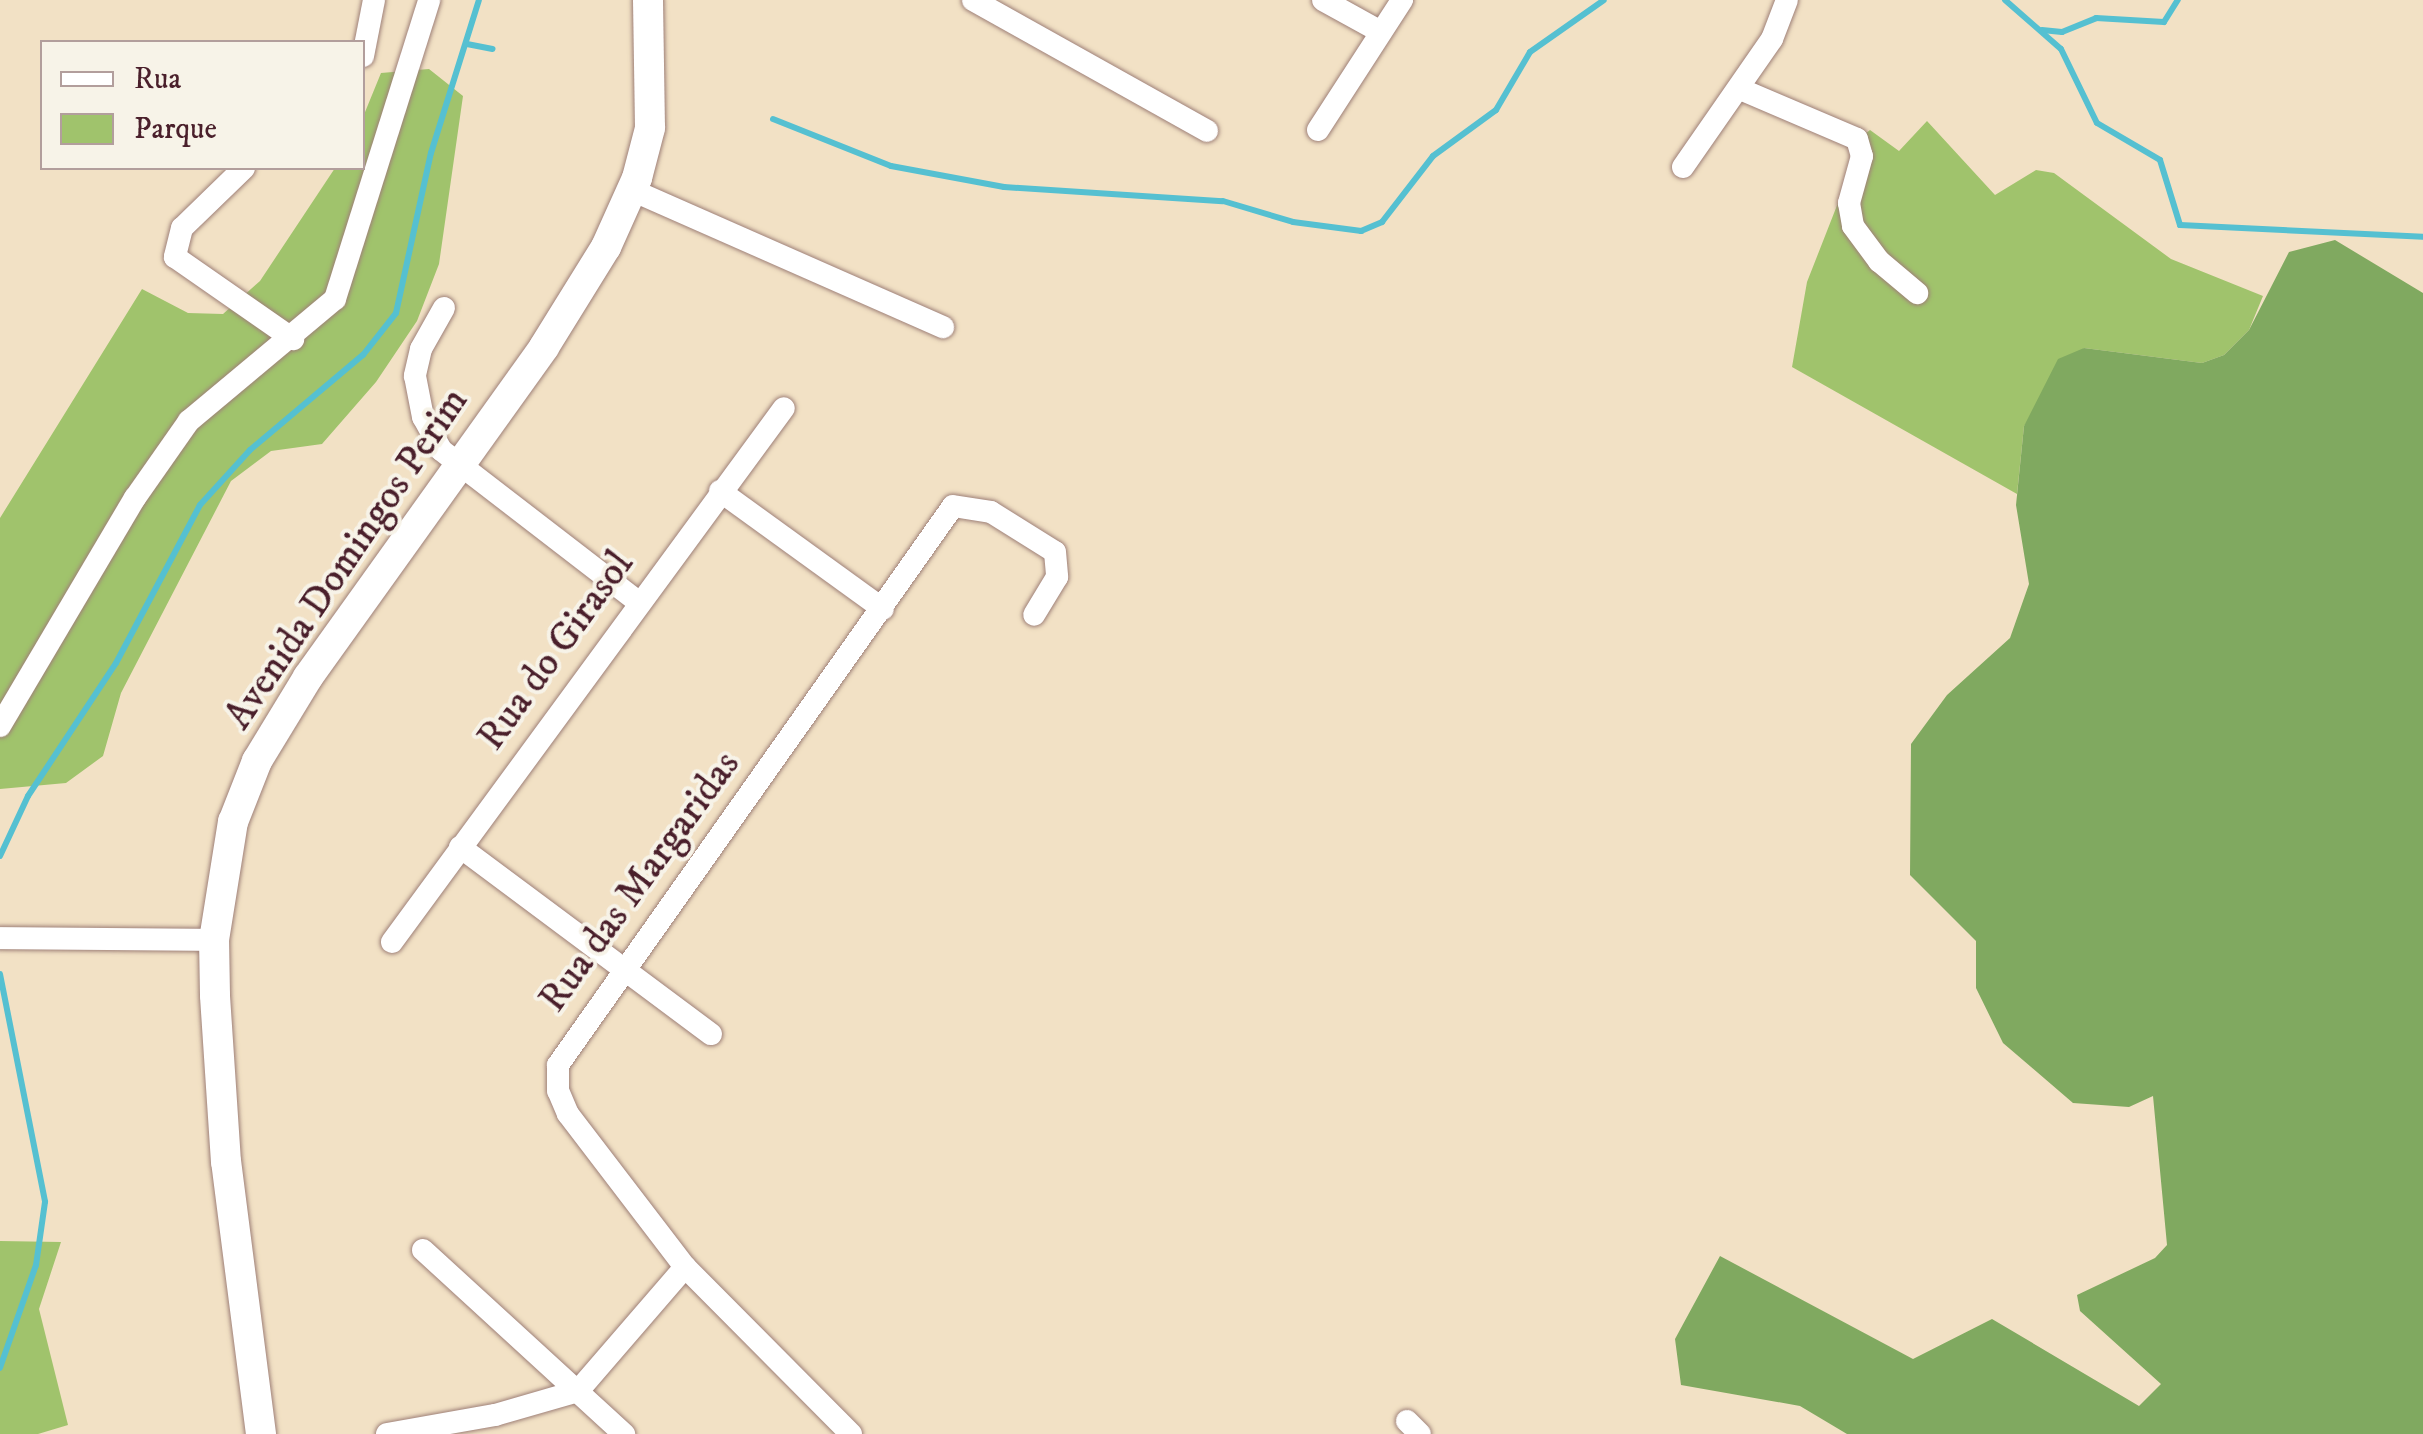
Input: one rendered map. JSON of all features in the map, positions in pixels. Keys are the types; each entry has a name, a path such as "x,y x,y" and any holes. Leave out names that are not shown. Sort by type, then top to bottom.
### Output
{"main road":[{"name":"Avenida Domingos Perim","path":"261,1434 222,1127 214,940 234,822 256,761 455,467 544,347 606,247 632,190 650,128 648,0"}],"street":[{"path":"365,50 374,0"},
{"path":"0,726 166,452 189,422 321,315 343,282 430,0"},
{"path":"973,0 1207,131"},
{"path":"1323,0 1381,32"},
{"path":"1318,130 1402,0"},
{"path":"1683,167 1772,40 1786,0"},
{"path":"1740,88 1857,140 1862,156 1849,203 1853,226 1879,261 1917,293"},
{"path":"242,170 182,228 175,257 293,340"},
{"path":"632,190 943,328"},
{"path":"444,308 418,356 416,388 430,433 455,467 637,601"},
{"name":"Rua do Girasol","path":"392,942 637,601 784,408"},
{"path":"720,491 883,609"},
{"name":"Rua das Margaridas","path":"851,1434 685,1267 592,1148 558,1091 558,1065 569,1044 959,503 991,512 1056,552 1057,577 1034,615"},
{"path":"460,847 711,1034"},
{"path":"0,938 214,940"},
{"path":"423,1250 578,1391 605,1424 624,1434"},
{"path":"388,1434 432,1431 578,1391 685,1267"}],"green space":[{"path":"429,69 463,96 439,264 417,321 376,382 322,444 271,451 231,481 121,693 103,756 66,783 0,789 0,518 142,289 188,313 223,314 260,281 334,170 365,170 365,112 381,73"},
{"path":"1927,121 1995,195 2036,170 2054,173 2171,259 2263,296 2249,330 2224,355 2202,363 2084,348 2024,426 2017,494 1792,367 1807,282 1865,134 1870,130 1899,151"},
{"path":"2335,240 2423,293 2423,1434 1847,1434 1800,1406 1681,1385 1675,1339 1720,1256 1913,1359 1992,1319 2139,1406 2161,1384 2080,1311 2077,1295 2155,1258 2167,1245 2153,1096 2129,1107 2073,1103 2003,1043 1976,988 1976,941 1910,875 1911,744 1947,695 2010,638 2029,584 2016,505 2024,426 2058,359 2084,348 2202,363 2224,355 2249,330 2289,252"},
{"path":"0,1241 61,1242 39,1309 68,1425 38,1434 0,1434"}],"waterway":[{"path":"0,856 28,796 116,663 200,505 250,450 363,355 396,313 431,153 479,0"},
{"path":"773,119 891,166 1004,187 1223,201 1293,222 1361,231 1382,222 1433,156 1496,110 1530,52 1604,0"},
{"path":"2005,0 2061,49 2097,123 2160,160 2180,225 2423,237"},
{"path":"2042,30 2062,32 2096,18 2164,22 2178,0"},
{"path":"467,44 493,49"},
{"path":"0,974 45,1202 36,1265 0,1368"}]}
